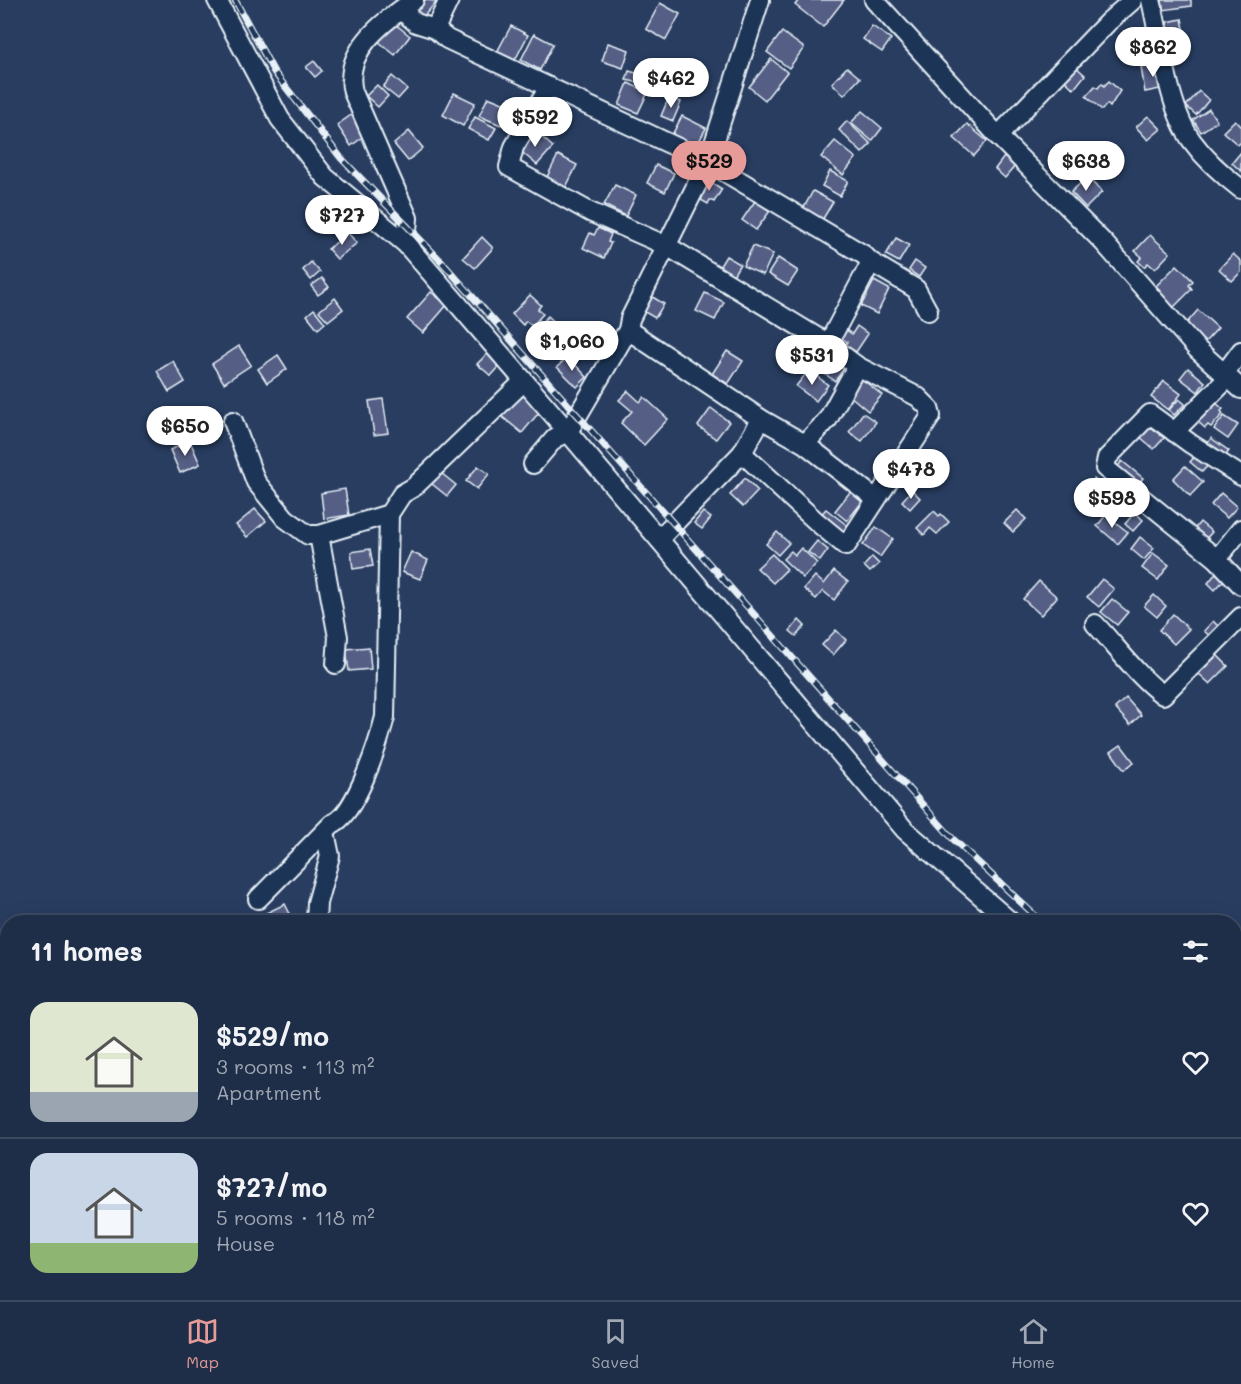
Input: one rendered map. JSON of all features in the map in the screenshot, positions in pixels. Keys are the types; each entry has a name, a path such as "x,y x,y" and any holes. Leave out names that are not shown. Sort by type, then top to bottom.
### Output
{"street":[{"path":"217,0 280,119 325,177 406,244 904,830 1003,915"},
{"path":"435,29 448,0"},
{"path":"533,464 555,438 568,432 628,330 630,319 708,162 760,0"},
{"path":"874,0 998,136 1104,243 1197,349 1231,381"},
{"path":"998,136 1108,22 1133,0"},
{"path":"1152,0 1174,104 1191,140 1228,180 1241,189"},
{"path":"406,244 408,218 353,92 350,74 370,35 408,5 416,23 435,29 447,39 708,162 864,255 871,262 916,290 928,312"},
{"path":"549,87 514,147 509,167 590,212 667,246 828,344 857,366 918,396 929,408 931,416 846,546 816,522 742,453"},
{"path":"828,344 871,262"},
{"path":"628,330 760,419 805,444 876,500"},
{"path":"1174,432 1231,381 1241,351"},
{"path":"805,444 828,419 857,366"},
{"path":"258,899 333,824 340,821 362,786 381,736 385,717 389,514 402,494 414,487 524,381"},
{"path":"1241,476 1150,414 1107,458 1105,468 1217,559 1241,585"},
{"path":"659,539 742,453 760,419"},
{"path":"233,421 256,482 285,518 308,535 319,535 389,514"},
{"path":"1217,559 1241,529"},
{"path":"319,535 338,638 336,664"},
{"path":"1095,624 1146,682 1163,695 1241,618"},
{"path":"316,915 317,903 330,856 325,832"}],"building":[{"path":"423,0 437,1 418,23 410,16"},
{"path":"799,0 844,0 823,27 795,5"},
{"path":"1162,0 1191,0 1191,6 1163,10"},
{"path":"660,3 680,14 666,40 646,29"},
{"path":"1182,19 1186,38 1172,42 1167,22"},
{"path":"394,23 410,36 395,55 379,42"},
{"path":"511,26 528,35 513,64 496,54"},
{"path":"872,26 891,39 882,52 863,39"},
{"path":"782,32 804,48 789,68 767,52"},
{"path":"534,34 553,44 540,70 521,60"},
{"path":"608,43 629,50 623,68 602,61"},
{"path":"771,59 787,72 765,100 749,87"},
{"path":"314,61 322,71 315,77 306,67"},
{"path":"1161,64 1165,88 1145,92 1141,67"},
{"path":"1075,66 1085,75 1074,89 1063,79"},
{"path":"847,67 860,78 844,95 832,83"},
{"path":"629,71 647,76 645,84 626,80"},
{"path":"392,76 407,89 398,99 383,87"},
{"path":"1109,81 1120,91 1110,107 1107,104 1102,110 1086,96 1095,86 1098,88 1102,83 1104,86"},
{"path":"628,83 648,92 638,113 619,105"},
{"path":"377,85 388,96 378,107 366,96"},
{"path":"1199,91 1209,100 1196,115 1186,106"},
{"path":"454,93 475,103 463,126 443,115"},
{"path":"488,97 510,106 501,125 479,116"},
{"path":"669,97 681,102 673,121 661,116"},
{"path":"1209,109 1217,121 1201,132 1193,120"},
{"path":"862,111 882,128 872,141 851,123"},
{"path":"354,113 368,133 351,146 337,125"},
{"path":"682,116 706,128 694,151 670,139"},
{"path":"1148,116 1161,129 1148,140 1136,127"},
{"path":"475,117 496,128 489,140 468,129"},
{"path":"1235,120 1241,126 1241,142 1238,145 1223,132"},
{"path":"847,121 871,144 862,153 839,130"},
{"path":"967,124 987,141 974,156 954,138"},
{"path":"534,130 553,147 537,165 518,149"},
{"path":"409,131 423,148 408,161 394,144"},
{"path":"835,141 856,158 843,175 821,157"},
{"path":"1241,152 1241,171 1232,163"},
{"path":"558,155 577,165 563,193 544,183"},
{"path":"1004,157 1015,166 1005,178 995,169"},
{"path":"656,165 674,173 665,192 647,183"},
{"path":"830,171 848,181 840,196 822,186"},
{"path":"1087,177 1102,192 1086,208 1071,192"},
{"path":"706,179 722,189 714,202 710,200 708,204 701,200 703,196 698,192"},
{"path":"615,185 636,195 626,216 604,205"},
{"path":"813,191 833,202 821,222 802,211"},
{"path":"755,201 770,211 756,230 742,220"},
{"path":"598,228 611,234 608,242 611,243 604,258 583,248 590,233 594,235"},
{"path":"348,233 357,243 337,259 328,249"},
{"path":"1150,235 1170,253 1155,269 1148,263 1144,267 1138,261 1142,257 1135,251"},
{"path":"482,237 493,248 475,268 463,258"},
{"path":"896,238 909,245 899,262 886,255"},
{"path":"753,246 773,254 763,275 743,266"},
{"path":"1233,254 1241,261 1241,272 1232,281 1219,269"},
{"path":"726,256 740,264 729,282 715,274"},
{"path":"778,258 798,271 788,286 768,274"},
{"path":"915,261 925,268 919,277 909,270"},
{"path":"311,262 320,272 311,280 303,270"},
{"path":"1177,265 1193,281 1189,285 1192,289 1170,311 1156,297 1161,291 1156,286"},
{"path":"322,278 329,287 318,295 311,286"},
{"path":"874,281 889,289 877,314 861,306"},
{"path":"431,292 447,305 423,333 407,319"},
{"path":"705,293 724,302 715,320 696,311"},
{"path":"530,295 541,305 538,309 543,314 532,326 526,321 523,325 512,314"},
{"path":"651,296 664,304 655,318 643,311"},
{"path":"335,298 343,309 328,321 319,311"},
{"path":"314,309 325,323 318,329 307,315"},
{"path":"1198,310 1218,328 1205,342 1185,325"},
{"path":"548,316 564,331 552,344 536,328"},
{"path":"857,326 868,334 856,352 845,345 847,342 840,337 845,329 852,334"},
{"path":"799,341 808,348 797,362 788,355"},
{"path":"239,346 251,365 224,383 212,364"},
{"path":"727,351 743,361 728,384 712,374"},
{"path":"487,354 500,366 491,376 477,364"},
{"path":"278,355 287,369 267,383 258,369"},
{"path":"568,357 587,377 577,387 557,367"},
{"path":"834,360 845,367 835,381 825,374"},
{"path":"173,361 185,382 169,392 157,371"},
{"path":"1188,368 1205,382 1198,392 1180,378"},
{"path":"809,370 828,385 816,401 796,386"},
{"path":"862,379 882,395 868,411 849,395"},
{"path":"1164,381 1181,394 1168,410 1151,397"},
{"path":"628,391 640,402 644,397 668,419 644,445 621,423 632,411 619,400"},
{"path":"519,392 541,410 522,433 500,415"},
{"path":"383,399 388,433 374,435 369,401"},
{"path":"1179,399 1185,404 1174,415 1169,410"},
{"path":"1215,402 1223,409 1221,411 1223,414 1211,427 1208,425 1205,428 1197,421"},
{"path":"711,408 729,422 716,439 698,426"},
{"path":"863,413 876,422 862,441 849,432"},
{"path":"1224,416 1238,425 1228,439 1214,429"},
{"path":"1148,425 1164,438 1154,449 1139,436"},
{"path":"1211,438 1229,451 1223,459 1206,446"},
{"path":"190,441 200,464 180,473 170,450"},
{"path":"1198,453 1210,463 1202,472 1190,462"},
{"path":"1122,461 1143,478 1135,487 1114,471"},
{"path":"478,466 489,474 477,489 466,481"},
{"path":"1185,466 1203,482 1190,496 1173,479"},
{"path":"436,469 456,485 447,496 427,480"},
{"path":"745,478 758,491 743,507 730,495"},
{"path":"1094,479 1117,498 1105,512 1083,492"},
{"path":"345,489 349,515 324,519 321,493"},
{"path":"912,490 920,498 910,509 902,501"},
{"path":"850,492 862,502 847,521 835,511"},
{"path":"1221,493 1237,507 1227,518 1211,505"},
{"path":"255,509 266,521 247,537 236,525"},
{"path":"826,509 848,526 839,536 817,519"},
{"path":"1017,510 1026,519 1013,532 1004,523"},
{"path":"934,511 949,522 937,534 930,528 924,535 917,528"},
{"path":"703,512 711,518 702,529 694,523"},
{"path":"1135,512 1143,520 1133,531 1125,524"},
{"path":"1106,515 1128,532 1118,544 1097,526"},
{"path":"1200,522 1212,532 1204,541 1192,532"},
{"path":"876,527 893,539 880,557 863,545"},
{"path":"777,532 789,543 778,555 766,544"},
{"path":"1140,537 1154,548 1144,560 1131,549"},
{"path":"817,541 828,550 820,561 808,552"},
{"path":"801,548 817,563 803,578 783,559 791,551 795,555"},
{"path":"370,549 373,566 353,569 351,552"},
{"path":"411,552 428,560 420,579 402,572"},
{"path":"1153,553 1169,565 1158,580 1142,568"},
{"path":"772,554 787,569 773,583 757,568"},
{"path":"872,557 879,564 870,572 864,566"},
{"path":"834,571 848,582 834,600 823,591 816,599 804,589 815,576 824,584"},
{"path":"1216,573 1224,580 1215,590 1208,583"},
{"path":"1102,579 1114,589 1099,607 1087,597"},
{"path":"1039,581 1057,597 1041,615 1023,599"},
{"path":"1154,595 1166,606 1157,617 1144,606"},
{"path":"1112,599 1128,612 1117,625 1101,612"},
{"path":"1173,614 1189,629 1174,644 1159,630"},
{"path":"799,620 805,626 796,636 790,631"},
{"path":"1213,621 1218,626 1210,636 1204,631"},
{"path":"836,630 846,640 833,655 822,645"},
{"path":"369,647 371,669 349,671 346,649"},
{"path":"1215,653 1228,666 1210,684 1197,672"},
{"path":"1126,698 1141,715 1130,725 1115,708"},
{"path":"1121,745 1134,762 1124,770 1111,752"},
{"path":"285,904 290,915 262,915"}],"railway":[{"path":"235,0 274,72 341,158 441,261 953,839 1034,915"}]}
